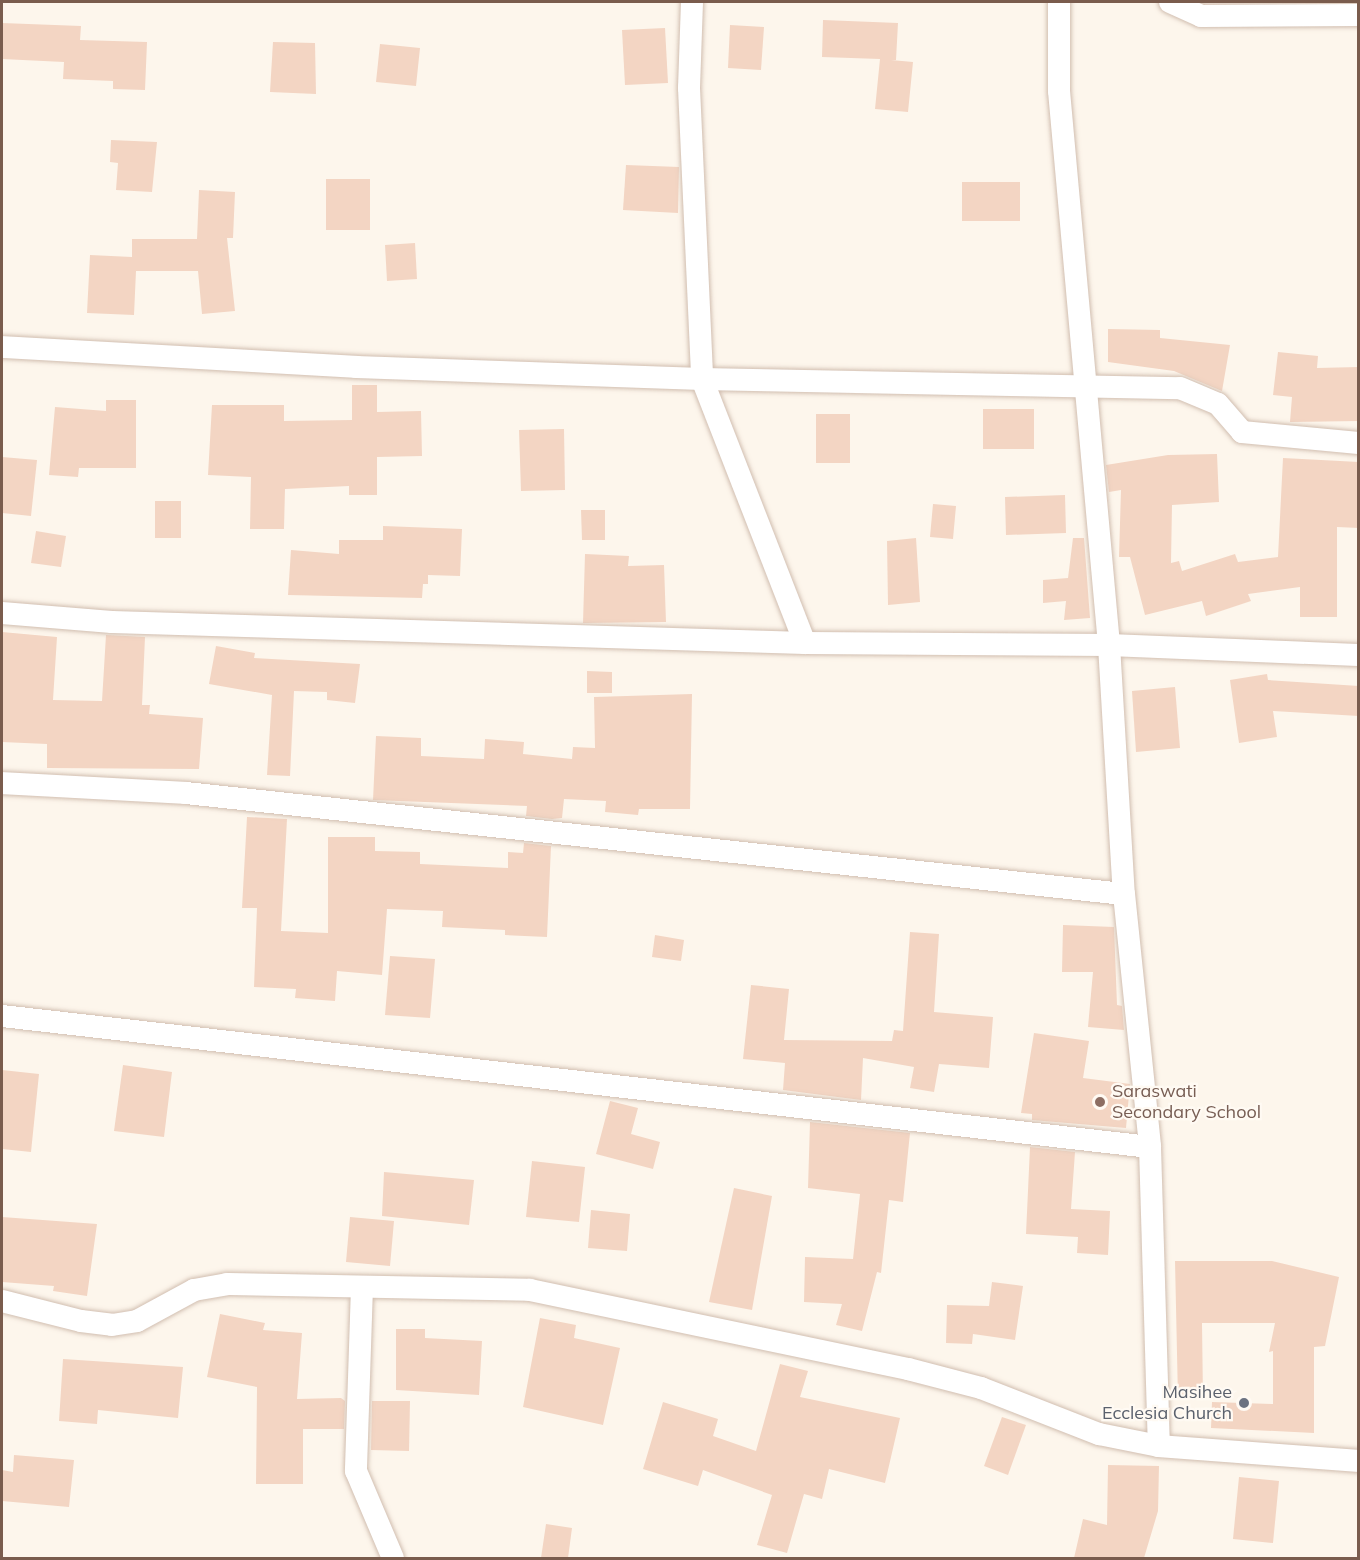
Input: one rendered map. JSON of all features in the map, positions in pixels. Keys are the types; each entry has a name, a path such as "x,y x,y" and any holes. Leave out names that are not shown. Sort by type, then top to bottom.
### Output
{"street":[{"path":"692,2 689,88 702,379 805,643"},
{"path":"1059,2 1059,91 1083,387 1108,645 1124,894 1150,1147 1159,1446"},
{"path":"1170,2 1201,16 1230,9 1359,15"},
{"path":"2,347 356,367 702,379 1180,388 1218,404 1242,432 1359,443"},
{"path":"2,613 124,622 805,643 1108,645 1359,655"},
{"path":"2,783 186,793 1124,894"},
{"path":"2,1016 1150,1147"},
{"path":"2,1301 81,1321 112,1325 137,1321 194,1290 228,1284 530,1290 908,1369 981,1388 1099,1434 1159,1446 1359,1461"},
{"path":"362,1287 356,1472 393,1558"}],"building":[{"path":"823,20 898,23 896,60 891,60 913,62 908,112 875,109 880,59 822,57"},
{"path":"2,23 81,26 80,40 147,42 145,90 113,89 113,81 63,79 64,62 2,59"},
{"path":"730,25 764,27 761,70 728,68"},
{"path":"665,28 668,83 625,85 622,30"},
{"path":"273,42 315,43 316,94 270,92"},
{"path":"380,44 420,48 416,86 376,82"},
{"path":"111,140 157,142 152,192 116,190 118,163 110,162"},
{"path":"626,165 679,167 678,213 623,210"},
{"path":"326,179 370,179 370,230 326,230"},
{"path":"962,182 1020,182 1020,221 962,221"},
{"path":"199,190 235,192 233,238 227,238 235,311 202,314 198,271 136,271 134,315 87,313 90,255 132,257 132,239 197,239"},
{"path":"415,243 417,279 387,281 385,245"},
{"path":"1108,329 1160,330 1160,338 1230,345 1222,391 1174,371 1108,362"},
{"path":"1278,352 1318,356 1317,368 1359,367 1359,421 1290,422 1292,397 1273,395"},
{"path":"352,385 377,385 377,412 421,411 422,456 377,457 377,495 349,495 349,486 285,489 284,529 250,529 251,477 208,475 212,405 284,405 284,421 352,420"},
{"path":"106,400 136,400 136,468 79,468 78,477 49,475 55,407 106,411"},
{"path":"983,409 1034,409 1034,449 983,449"},
{"path":"816,414 850,414 850,463 816,463"},
{"path":"564,429 565,490 521,491 519,430"},
{"path":"1217,454 1219,502 1172,505 1171,563 1179,561 1182,571 1235,554 1238,562 1278,557 1283,458 1359,462 1359,528 1337,527 1337,617 1300,617 1300,587 1248,594 1251,601 1206,616 1202,601 1145,615 1130,557 1119,557 1121,490 1109,492 1106,465 1168,455"},
{"path":"2,457 37,460 31,516 2,513"},
{"path":"1065,495 1066,533 1006,535 1005,497"},
{"path":"155,501 181,501 181,538 155,538"},
{"path":"933,504 956,506 953,539 930,537"},
{"path":"581,510 605,510 605,540 582,540"},
{"path":"383,526 462,529 460,576 428,575 428,584 423,584 422,598 288,595 291,550 339,554 339,540 383,540"},
{"path":"36,531 66,536 61,567 31,563"},
{"path":"916,538 920,602 888,605 887,541"},
{"path":"1073,538 1084,538 1090,618 1064,620 1066,601 1043,603 1043,580 1068,578"},
{"path":"585,554 629,556 628,566 664,565 666,622 583,623"},
{"path":"2,632 57,637 53,700 102,701 106,635 145,637 142,705 150,705 149,714 203,718 199,769 47,768 47,744 2,742"},
{"path":"216,646 255,653 254,658 360,664 355,703 327,700 327,692 294,691 290,776 267,775 272,695 209,684"},
{"path":"587,671 612,672 612,693 587,693"},
{"path":"1267,674 1268,680 1359,686 1359,716 1273,711 1277,737 1239,743 1230,680"},
{"path":"1175,687 1180,748 1136,752 1132,691"},
{"path":"692,694 690,809 639,809 638,815 605,812 606,801 564,799 562,818 552,819 526,816 527,806 373,800 376,736 421,738 421,756 484,759 485,739 524,742 523,754 572,759 573,747 595,748 594,697"},
{"path":"247,817 287,819 281,931 328,933 328,837 375,837 375,851 420,852 420,864 508,868 508,852 523,853 524,843 551,846 547,937 505,935 505,930 442,927 443,911 387,909 382,975 337,971 335,1001 295,998 296,989 254,987 257,908 242,908"},
{"path":"1063,925 1114,927 1117,1005 1122,1006 1124,1030 1088,1027 1093,972 1062,972"},
{"path":"910,932 939,934 934,1012 993,1017 989,1068 939,1064 934,1092 910,1088 914,1067 863,1058 861,1100 783,1090 785,1063 743,1059 751,985 789,989 784,1040 892,1041 894,1030 903,1031"},
{"path":"655,935 684,940 681,961 652,957"},
{"path":"390,956 435,959 430,1018 385,1015"},
{"path":"1034,1033 1089,1041 1083,1078 1130,1084 1126,1128 1032,1120 1032,1114 1021,1113"},
{"path":"123,1065 172,1072 164,1137 114,1131"},
{"path":"2,1070 39,1074 31,1152 2,1149"},
{"path":"610,1101 638,1108 631,1134 660,1142 653,1169 596,1154"},
{"path":"810,1122 910,1133 903,1202 889,1200 881,1273 877,1272 862,1331 836,1325 842,1304 804,1302 805,1257 853,1259 860,1194 808,1188"},
{"path":"1030,1147 1075,1152 1071,1209 1110,1211 1108,1255 1077,1253 1078,1237 1026,1234"},
{"path":"532,1161 585,1167 579,1222 526,1217"},
{"path":"384,1172 474,1180 469,1225 382,1216"},
{"path":"734,1188 772,1196 752,1310 709,1302"},
{"path":"591,1210 630,1214 627,1251 588,1248"},
{"path":"2,1217 97,1224 87,1296 53,1291 54,1286 2,1282"},
{"path":"350,1217 394,1221 390,1266 346,1262"},
{"path":"1175,1261 1272,1261 1339,1277 1325,1346 1314,1347 1314,1433 1211,1428 1212,1402 1273,1404 1273,1351 1269,1352 1275,1323 1202,1323 1203,1399 1178,1399"},
{"path":"992,1282 1023,1286 1015,1340 973,1334 972,1344 946,1343 947,1305 989,1306"},
{"path":"220,1314 265,1323 263,1330 302,1333 297,1399 341,1398 345,1401 344,1429 303,1429 303,1484 256,1484 257,1387 207,1377"},
{"path":"540,1318 576,1325 574,1338 620,1348 603,1425 523,1407"},
{"path":"396,1329 425,1329 425,1338 482,1341 479,1395 396,1390"},
{"path":"63,1359 183,1367 178,1418 98,1410 97,1424 59,1421"},
{"path":"780,1364 808,1371 800,1397 900,1418 885,1483 829,1469 822,1499 804,1494 787,1553 757,1545 772,1495 703,1470 698,1486 643,1469 663,1402 718,1419 713,1436 756,1451"},
{"path":"372,1401 410,1401 409,1451 371,1450"},
{"path":"1002,1417 1026,1425 1008,1475 984,1466"},
{"path":"14,1455 74,1460 69,1507 2,1501 2,1470 13,1472"},
{"path":"1108,1465 1159,1466 1158,1511 1144,1558 1074,1558 1083,1519 1107,1525"},
{"path":"1239,1477 1279,1481 1273,1543 1233,1539"},
{"path":"546,1524 572,1528 568,1558 541,1558"}],"place":[{"name":"Saraswati Secondary School","path":"1100,1102"},
{"name":"Masihee Ecclesia Church","path":"1244,1403"}]}
